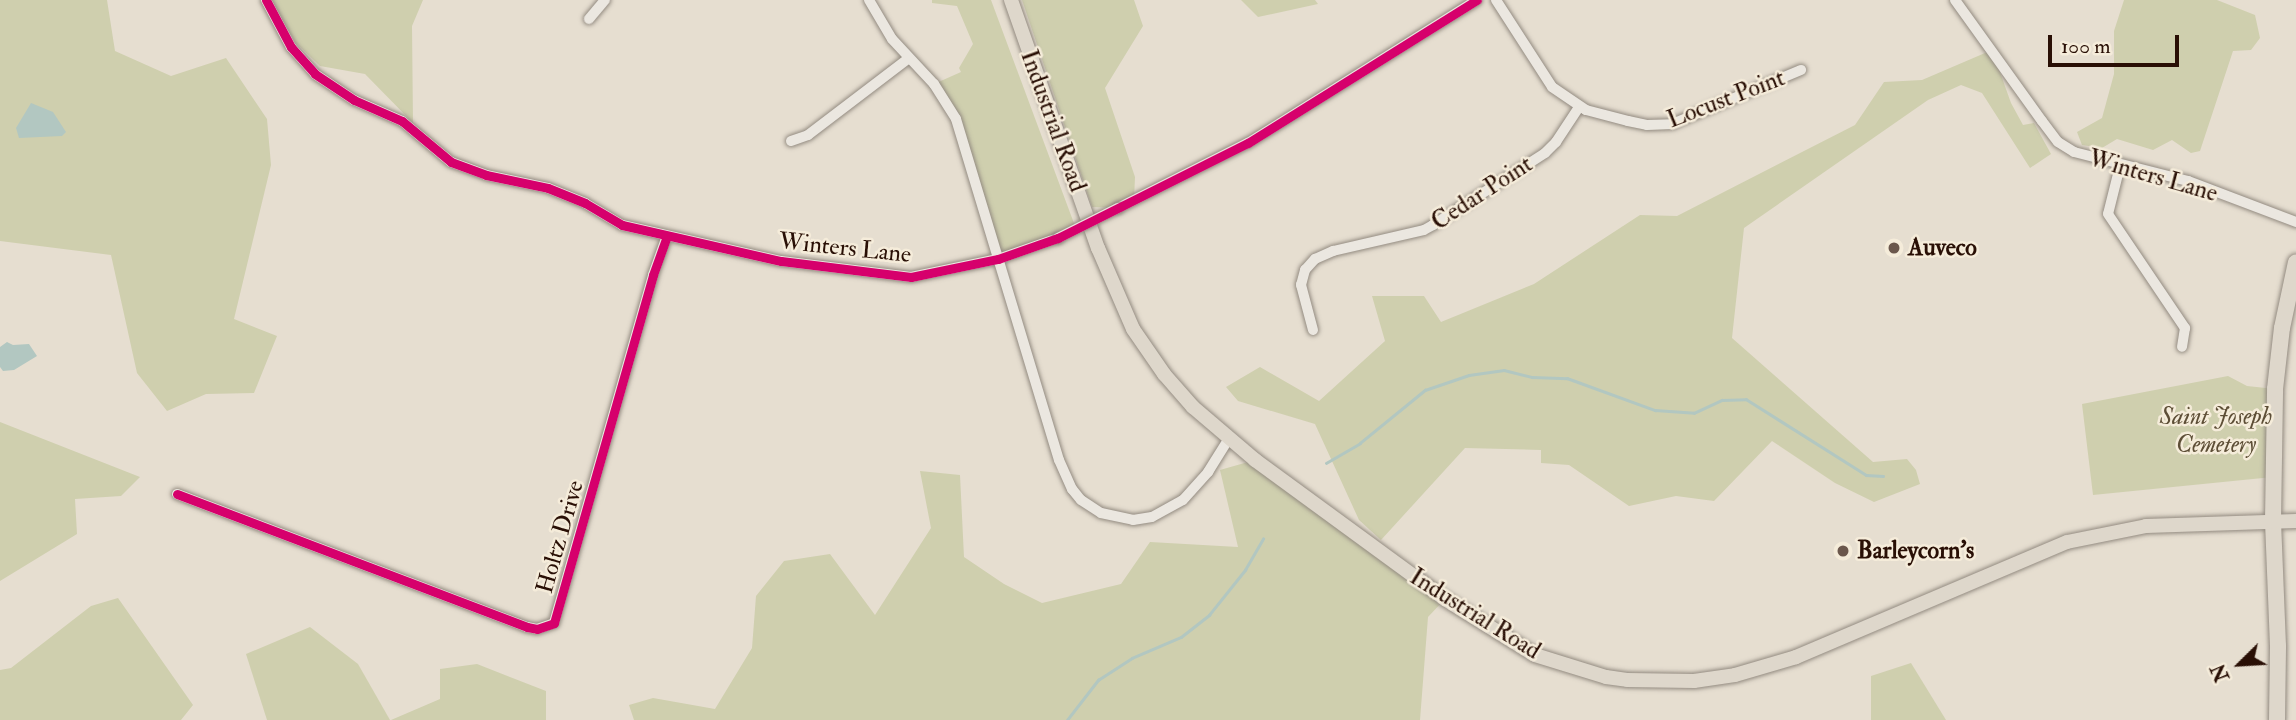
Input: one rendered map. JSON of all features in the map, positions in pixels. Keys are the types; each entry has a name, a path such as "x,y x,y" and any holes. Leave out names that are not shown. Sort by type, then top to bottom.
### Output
{"highway":[{"path":"2277,720 2278,646 2273,521 2276,389 2282,328 2296,262"}],"main road":[{"name":"Industrial Road","path":"1011,0 1098,248 1133,328 1177,390 1229,439 1444,600 1535,655 1606,677 1694,681 1767,667 2044,551 2087,537 2146,526 2296,522"}],"street":[{"name":"Winters Lane","path":"266,0 291,47 315,74 354,100 402,121 451,162 486,175 548,188 585,203 622,226 780,261 893,276 927,275 999,259 1058,238 1248,144 1477,0"},
{"path":"589,19 605,0"},
{"path":"869,0 892,39 938,90 956,119 1059,460 1066,480 1081,500 1101,513 1118,518 1133,520 1165,512 1198,486 1229,439"},
{"name":"Locust Point","path":"1496,0 1552,87 1579,107 1633,122 1661,126 1692,117 1801,70"},
{"name":"Winters Lane","path":"1955,0 2058,142 2087,158 2188,181 2296,222"},
{"path":"791,141 808,135 909,58"},
{"name":"Cedar Point","path":"1313,330 1301,285 1304,270 1315,259 1333,251 1390,239 1433,225 1545,153 1556,142 1579,107"},
{"path":"2120,166 2108,214 2185,328 2182,347"},
{"name":"Holtz Drive","path":"177,494 519,624 537,629 554,623 653,275 667,236"}],"green space":[{"path":"0,0 107,0 115,51 171,76 226,58 267,119 271,165 234,319 277,336 254,393 206,394 167,411 137,373 111,255 0,241"},
{"path":"269,0 423,0 412,26 413,123 365,74 320,66 296,43"},
{"path":"932,0 991,0 1075,226 998,259 961,133 934,84 961,72 959,68 973,44 957,6 932,3"},
{"path":"1022,0 1134,0 1143,26 1105,88 1135,177 1134,200 1118,208 1092,207"},
{"path":"1241,0 1315,0 1318,4 1258,17"},
{"path":"2124,0 2217,0 2255,15 2260,38 2251,50 2233,51 2200,151 2191,153 2172,140 2153,150 2117,139 2102,148 2082,145 2077,132 2102,118 2114,74 2114,31"},
{"path":"1992,50 2011,103 2023,125 2034,123 2051,154 2030,168 1982,93 1961,85 1928,100 1744,228 1732,338 1873,462 1907,459 1916,470 1920,484 1874,502 1835,483 1772,441 1714,501 1676,496 1629,506 1569,465 1541,463 1541,450 1465,448 1381,540 1359,520 1315,424 1238,401 1226,387 1260,367 1319,401 1385,341 1372,296 1424,296 1441,322 1534,284 1640,215 1677,216 1855,125 1884,82 1922,80"},
{"name":"Saint Joseph Cemetery","path":"2228,376 2247,386 2275,389 2273,477 2093,495 2082,404"},
{"path":"0,422 140,477 121,496 75,499 77,534 0,581"},
{"path":"1255,460 1445,599 1428,617 1420,720 634,720 629,705 653,698 715,709 752,648 756,596 784,561 830,554 875,615 931,528 920,471 960,475 964,557 1004,584 1042,603 1121,584 1150,542 1238,547 1220,470"},
{"path":"118,598 193,705 181,720 0,720 0,670 11,668 91,606"},
{"path":"310,627 358,664 390,720 267,720 246,654"},
{"path":"1911,663 1946,720 1871,720 1871,676"},
{"path":"477,664 546,691 546,720 391,720 440,699 440,669"}],"water":[{"path":"31,103 53,112 66,132 62,136 19,138 16,128"},
{"path":"7,342 13,345 29,344 37,356 14,370 3,371 0,367 0,347"}],"waterway":[{"path":"1326,463 1360,443 1425,390 1469,375 1504,370 1532,377 1567,378 1655,410 1694,413 1722,400 1746,399 1866,475 1883,476"},
{"path":"1067,720 1098,680 1132,658 1181,637 1209,615 1245,570 1263,539"}],"cycle path":[{"path":"266,0 291,47 315,74 354,100 402,121 451,162 486,175 548,188 585,203 622,225 781,261 911,277 998,259 1058,238 1248,143 1477,0"},
{"path":"177,494 527,627 537,629 554,623 653,275 667,236"}],"place":[{"name":"Auveco","path":"1894,248"},
{"name":"Barleycorn’s","path":"1843,551"}]}
